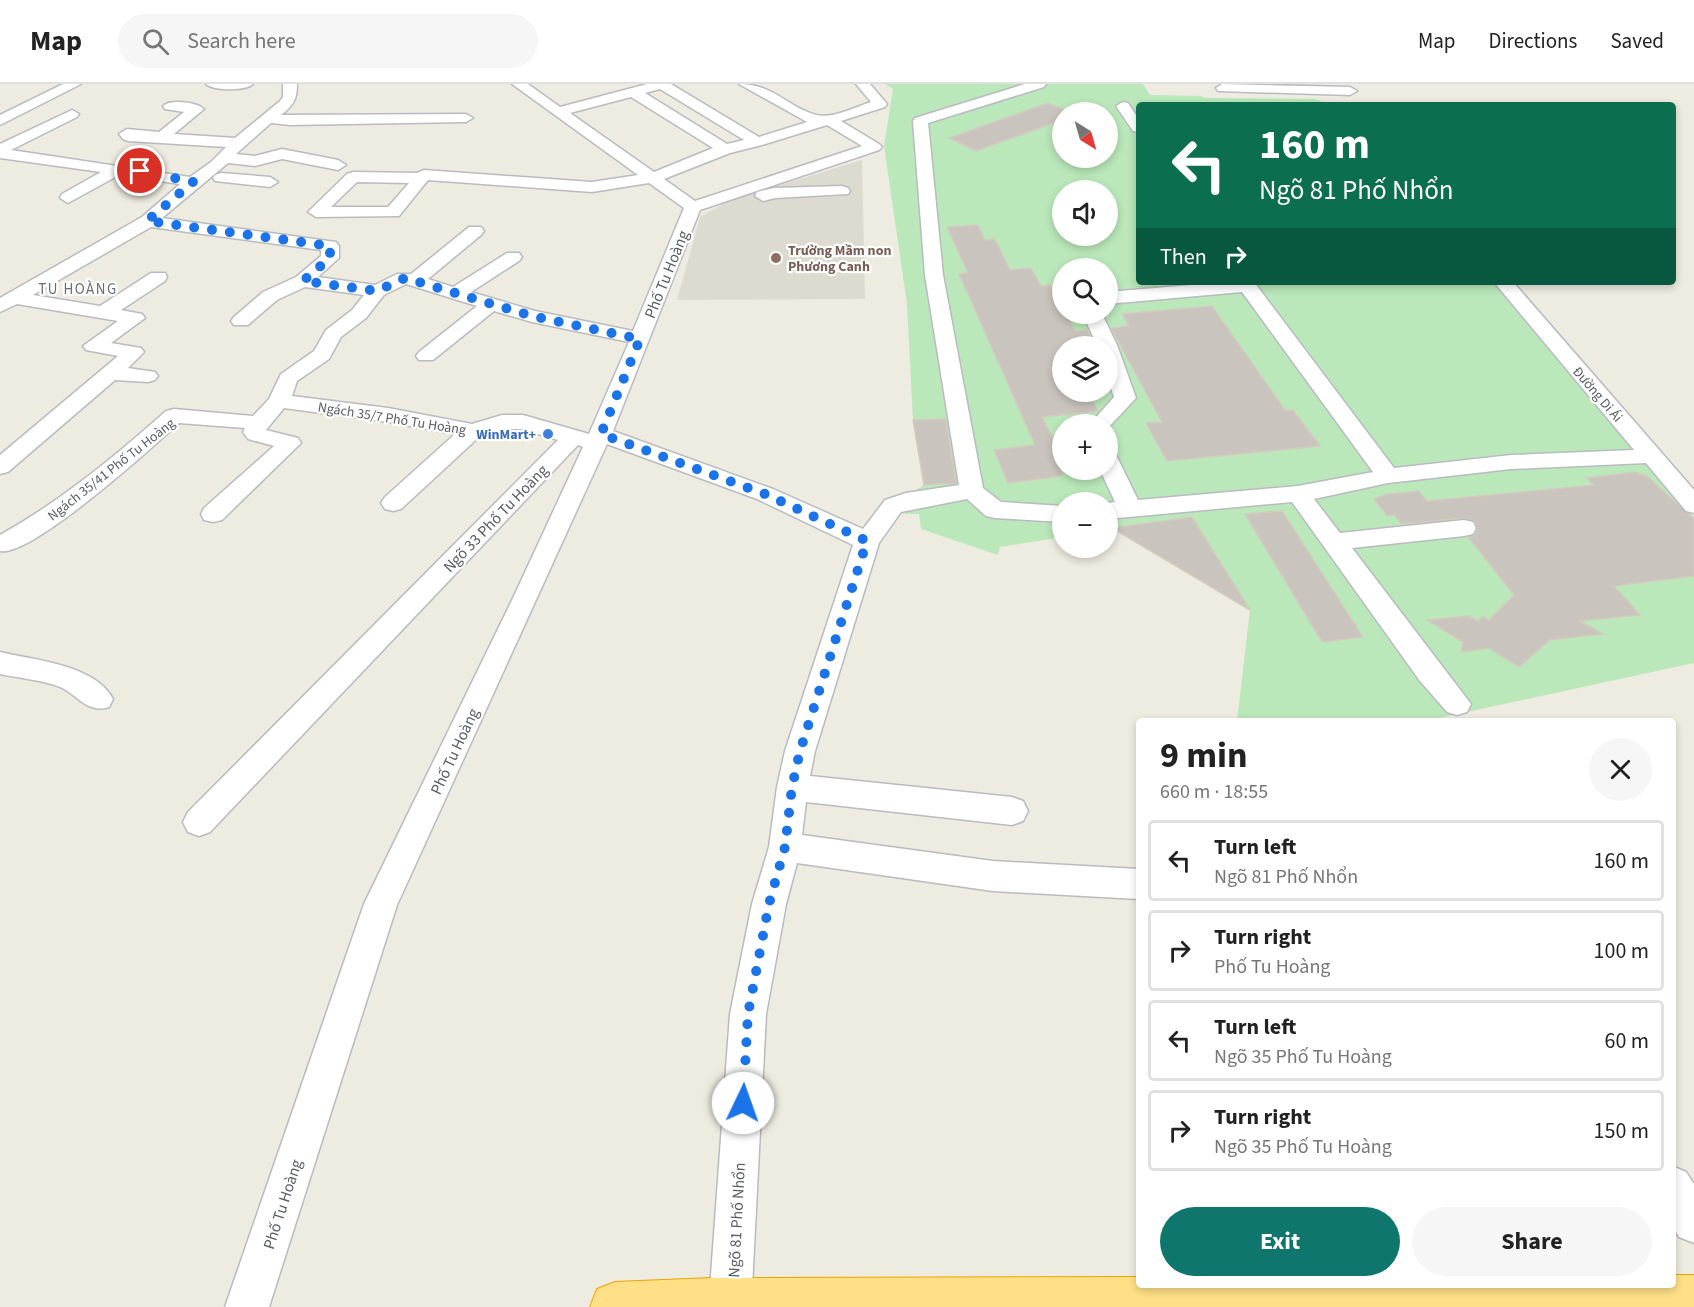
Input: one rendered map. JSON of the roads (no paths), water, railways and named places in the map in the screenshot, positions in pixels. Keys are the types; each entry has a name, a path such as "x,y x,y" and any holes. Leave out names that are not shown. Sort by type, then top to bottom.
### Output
{"highway":[{"path":"615,1307 1478,1293 1694,1300"}],"street":[{"path":"0,121 74,84"},
{"path":"222,86 246,84"},
{"path":"8,302 147,221 225,158 237,143 269,118 290,97 290,84"},
{"path":"524,87 550,84"},
{"path":"557,112 662,84 757,142"},
{"path":"524,87 693,207 874,147 829,120 813,118 746,84"},
{"path":"421,178 353,177 316,212 393,212 424,175 592,187 653,178 725,149 757,142 880,104 863,84"},
{"path":"1039,84 994,92 920,121 934,274 972,491 995,510 1052,513"},
{"path":"1223,88 1348,88 1359,102"},
{"path":"633,92 725,149"},
{"path":"162,137 197,109 170,106"},
{"path":"319,120 327,106"},
{"path":"1123,106 1136,125"},
{"path":"0,152 72,114"},
{"path":"269,118 291,121 466,118"},
{"path":"235,127 255,129"},
{"path":"133,133 127,134 237,143"},
{"path":"0,152 65,165 197,179 270,182"},
{"path":"225,158 255,162 282,154 338,165"},
{"path":"0,165 18,157"},
{"path":"238,179 279,165 293,167 312,159"},
{"path":"68,198 118,169"},
{"path":"740,191 753,199 774,193 842,191"},
{"name":"Phố Tu Hoàng","path":"248,1307 381,904 522,607 590,438 640,339 693,207"},
{"path":"307,243 348,212"},
{"path":"147,221 330,246 330,258 303,281 270,296 241,321"},
{"path":"414,281 475,231"},
{"path":"456,293 513,257"},
{"path":"105,312 158,277"},
{"path":"213,514 290,442 254,432 279,401 288,378 322,355 333,334 359,314 377,291 405,278 532,316 640,339"},
{"path":"303,281 377,291"},
{"path":"1118,297 1235,285"},
{"path":"1246,285 1388,476"},
{"name":"Đường Di Ái","path":"1506,285 1694,506"},
{"path":"0,467 53,424 134,352 93,346 135,318 105,312 8,302"},
{"path":"426,356 453,336 468,319 492,304"},
{"path":"1097,324 1107,345 1125,398 1110,414"},
{"path":"109,373 148,376"},
{"name":"Ngách 35/7 Phố Tu Hoàng","path":"279,401 388,416 472,431 487,429 502,422 523,422 590,438"},
{"name":"Ngách 35/41 Phố Tu Hoàng","path":"4,544 51,517 126,459 174,416 259,423"},
{"path":"393,503 472,431"},
{"path":"590,438 765,494 867,541"},
{"name":"Ngõ 33 Phố Tu Hoàng","path":"199,822 291,725 400,616 590,438"},
{"path":"1112,480 1119,510 1298,494 1388,476 1511,462 1652,456"},
{"name":"Ngõ 81 Phố Nhổn","path":"719,1304 748,1014 769,904 785,847 792,787 800,751 867,541 893,506 906,501 972,491"},
{"path":"1298,494 1430,673 1457,704"},
{"path":"1333,542 1464,528"},
{"path":"0,663 68,678 99,699"},
{"path":"792,787 1012,811"},
{"path":"785,847 993,876 1136,884"},
{"path":"1676,1193 1694,1222"}],"place":[{"name":"Trường Mầm non Phương Canh","path":"776,258"},
{"name":"WinMart+","path":"548,434"}],"district":[{"name":"TU HOÀNG","path":"78,289"}]}
